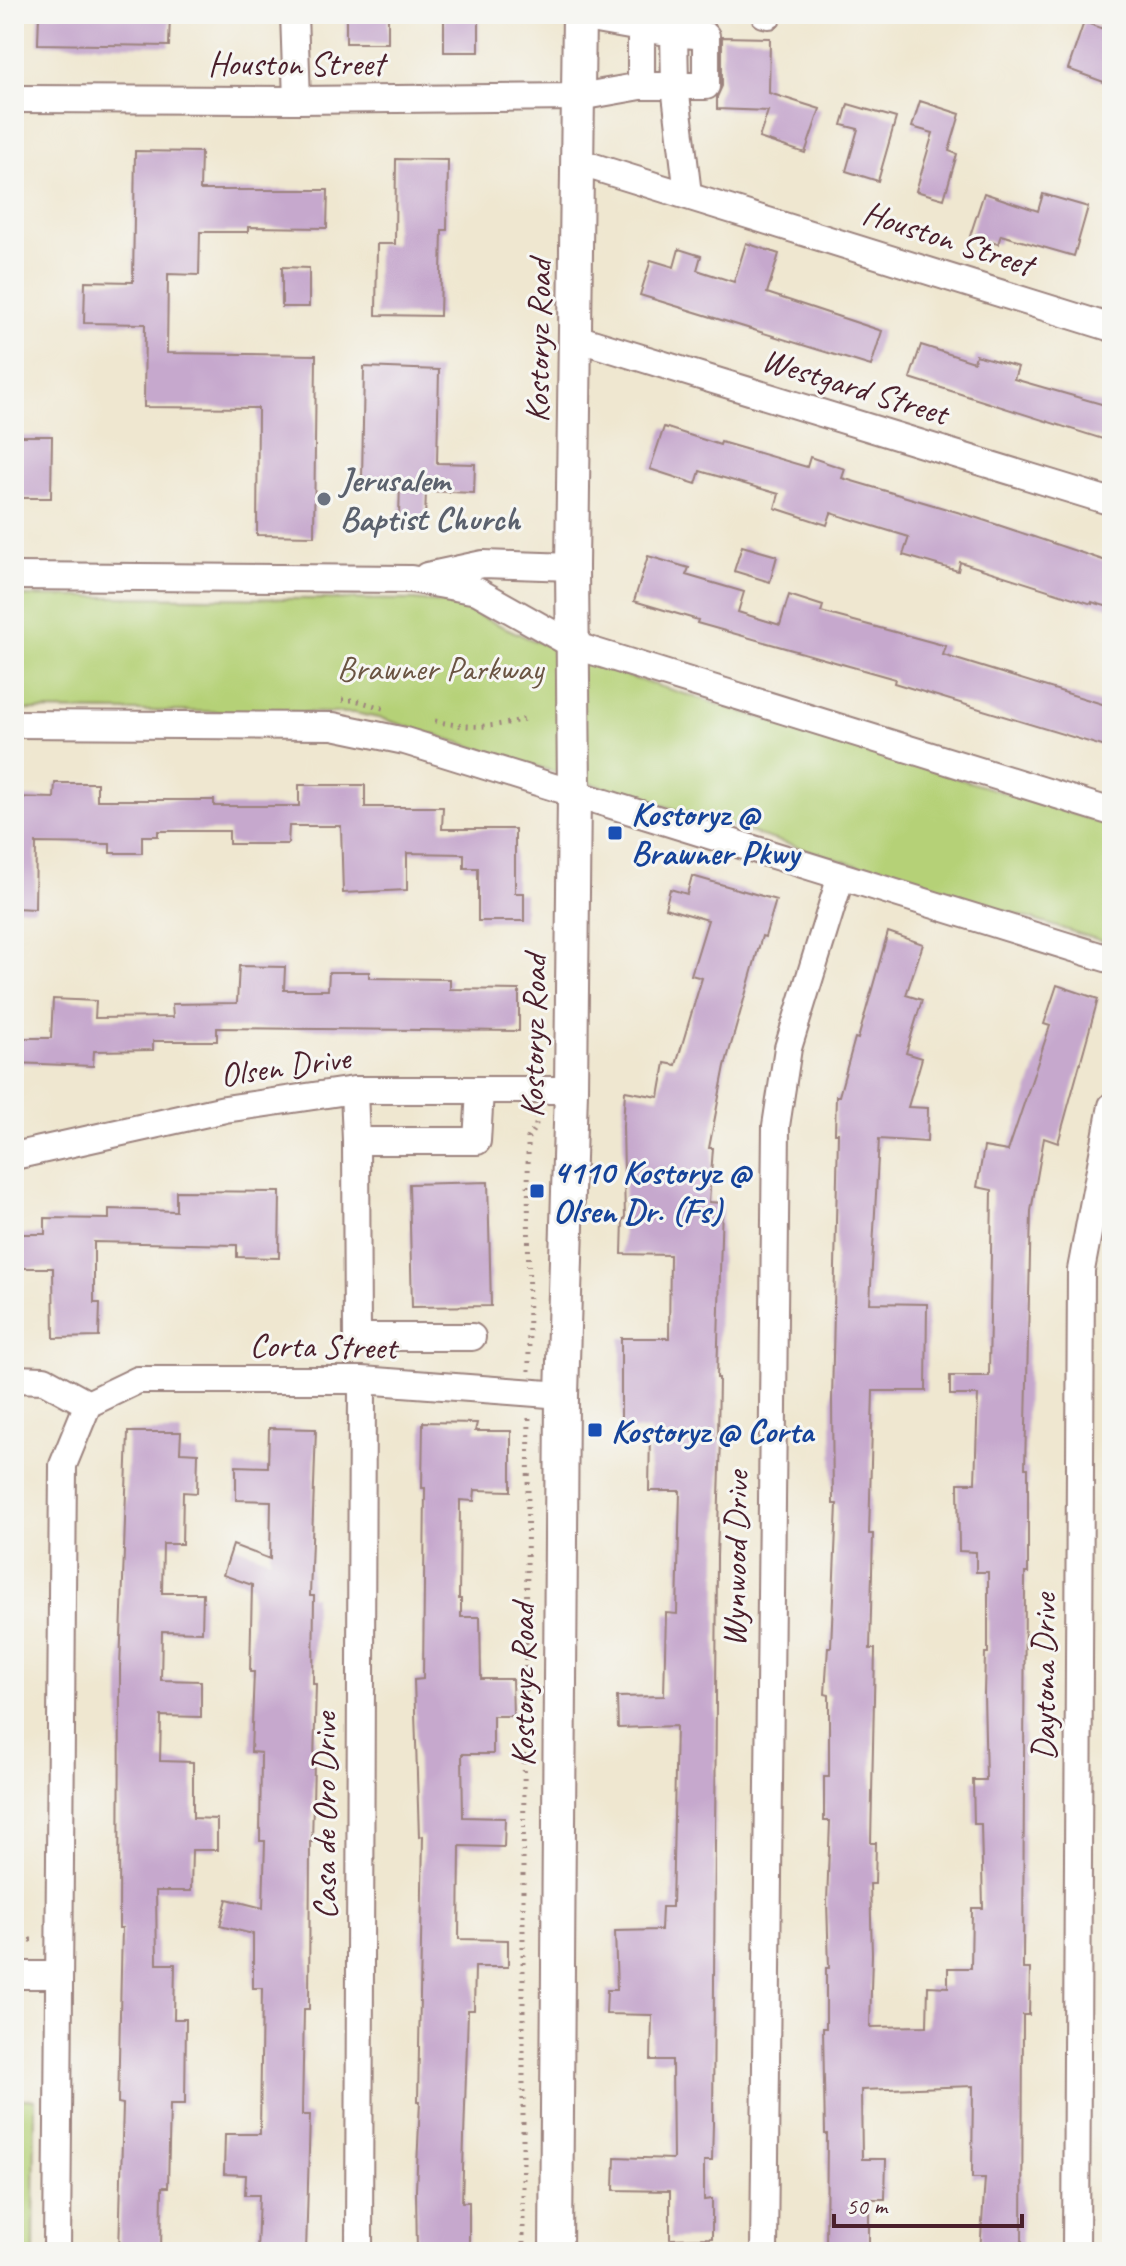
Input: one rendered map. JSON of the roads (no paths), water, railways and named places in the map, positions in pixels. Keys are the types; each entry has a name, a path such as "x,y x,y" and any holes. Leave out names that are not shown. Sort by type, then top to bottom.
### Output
{"main road":[{"name":"Kostoryz Road","path":"556,2252 562,1395 571,1090 574,793 572,567 579,16"}],"street":[{"path":"294,14 297,100"},
{"path":"579,16 641,28 675,24"},
{"name":"Houston Street","path":"14,99 579,97 641,86 706,86 706,36 675,24"},
{"path":"641,28 641,86"},
{"path":"675,86 688,194"},
{"name":"Houston Street","path":"578,162 1112,328"},
{"name":"Westgard Street","path":"576,338 1112,502"},
{"path":"411,579 483,564 572,567"},
{"path":"14,576 411,579 477,591 573,645 1112,812"},
{"path":"14,724 333,726 405,741 1112,960"},
{"name":"Wynwood Drive","path":"764,2252 776,1126 788,1048 841,876"},
{"path":"354,1090 357,1337 472,1337"},
{"name":"Olsen Drive","path":"14,1156 225,1109 354,1090 571,1090"},
{"path":"356,1141 477,1141 480,1091"},
{"name":"Daytona Drive","path":"1076,2252 1081,1270 1112,1106"},
{"path":"14,1379 44,1380 88,1404 63,1465 57,2252"},
{"name":"Corta Street","path":"88,1404 138,1380 362,1380 562,1395"},
{"name":"Casa de Oro Drive","path":"359,2252 362,1380"},
{"path":"14,1975 59,1975"}],"place":[{"name":"Jerusalem Baptist Church","path":"324,499"},
{"name":"Kostoryz @ Brawner Pkwy","path":"615,833"},
{"name":"4110 Kostoryz @ Olsen Dr. (Fs)","path":"537,1191"},
{"name":"Kostoryz @ Corta","path":"595,1430"}],"park label":[{"name":"Brawner Parkway","path":"440,668"}]}
